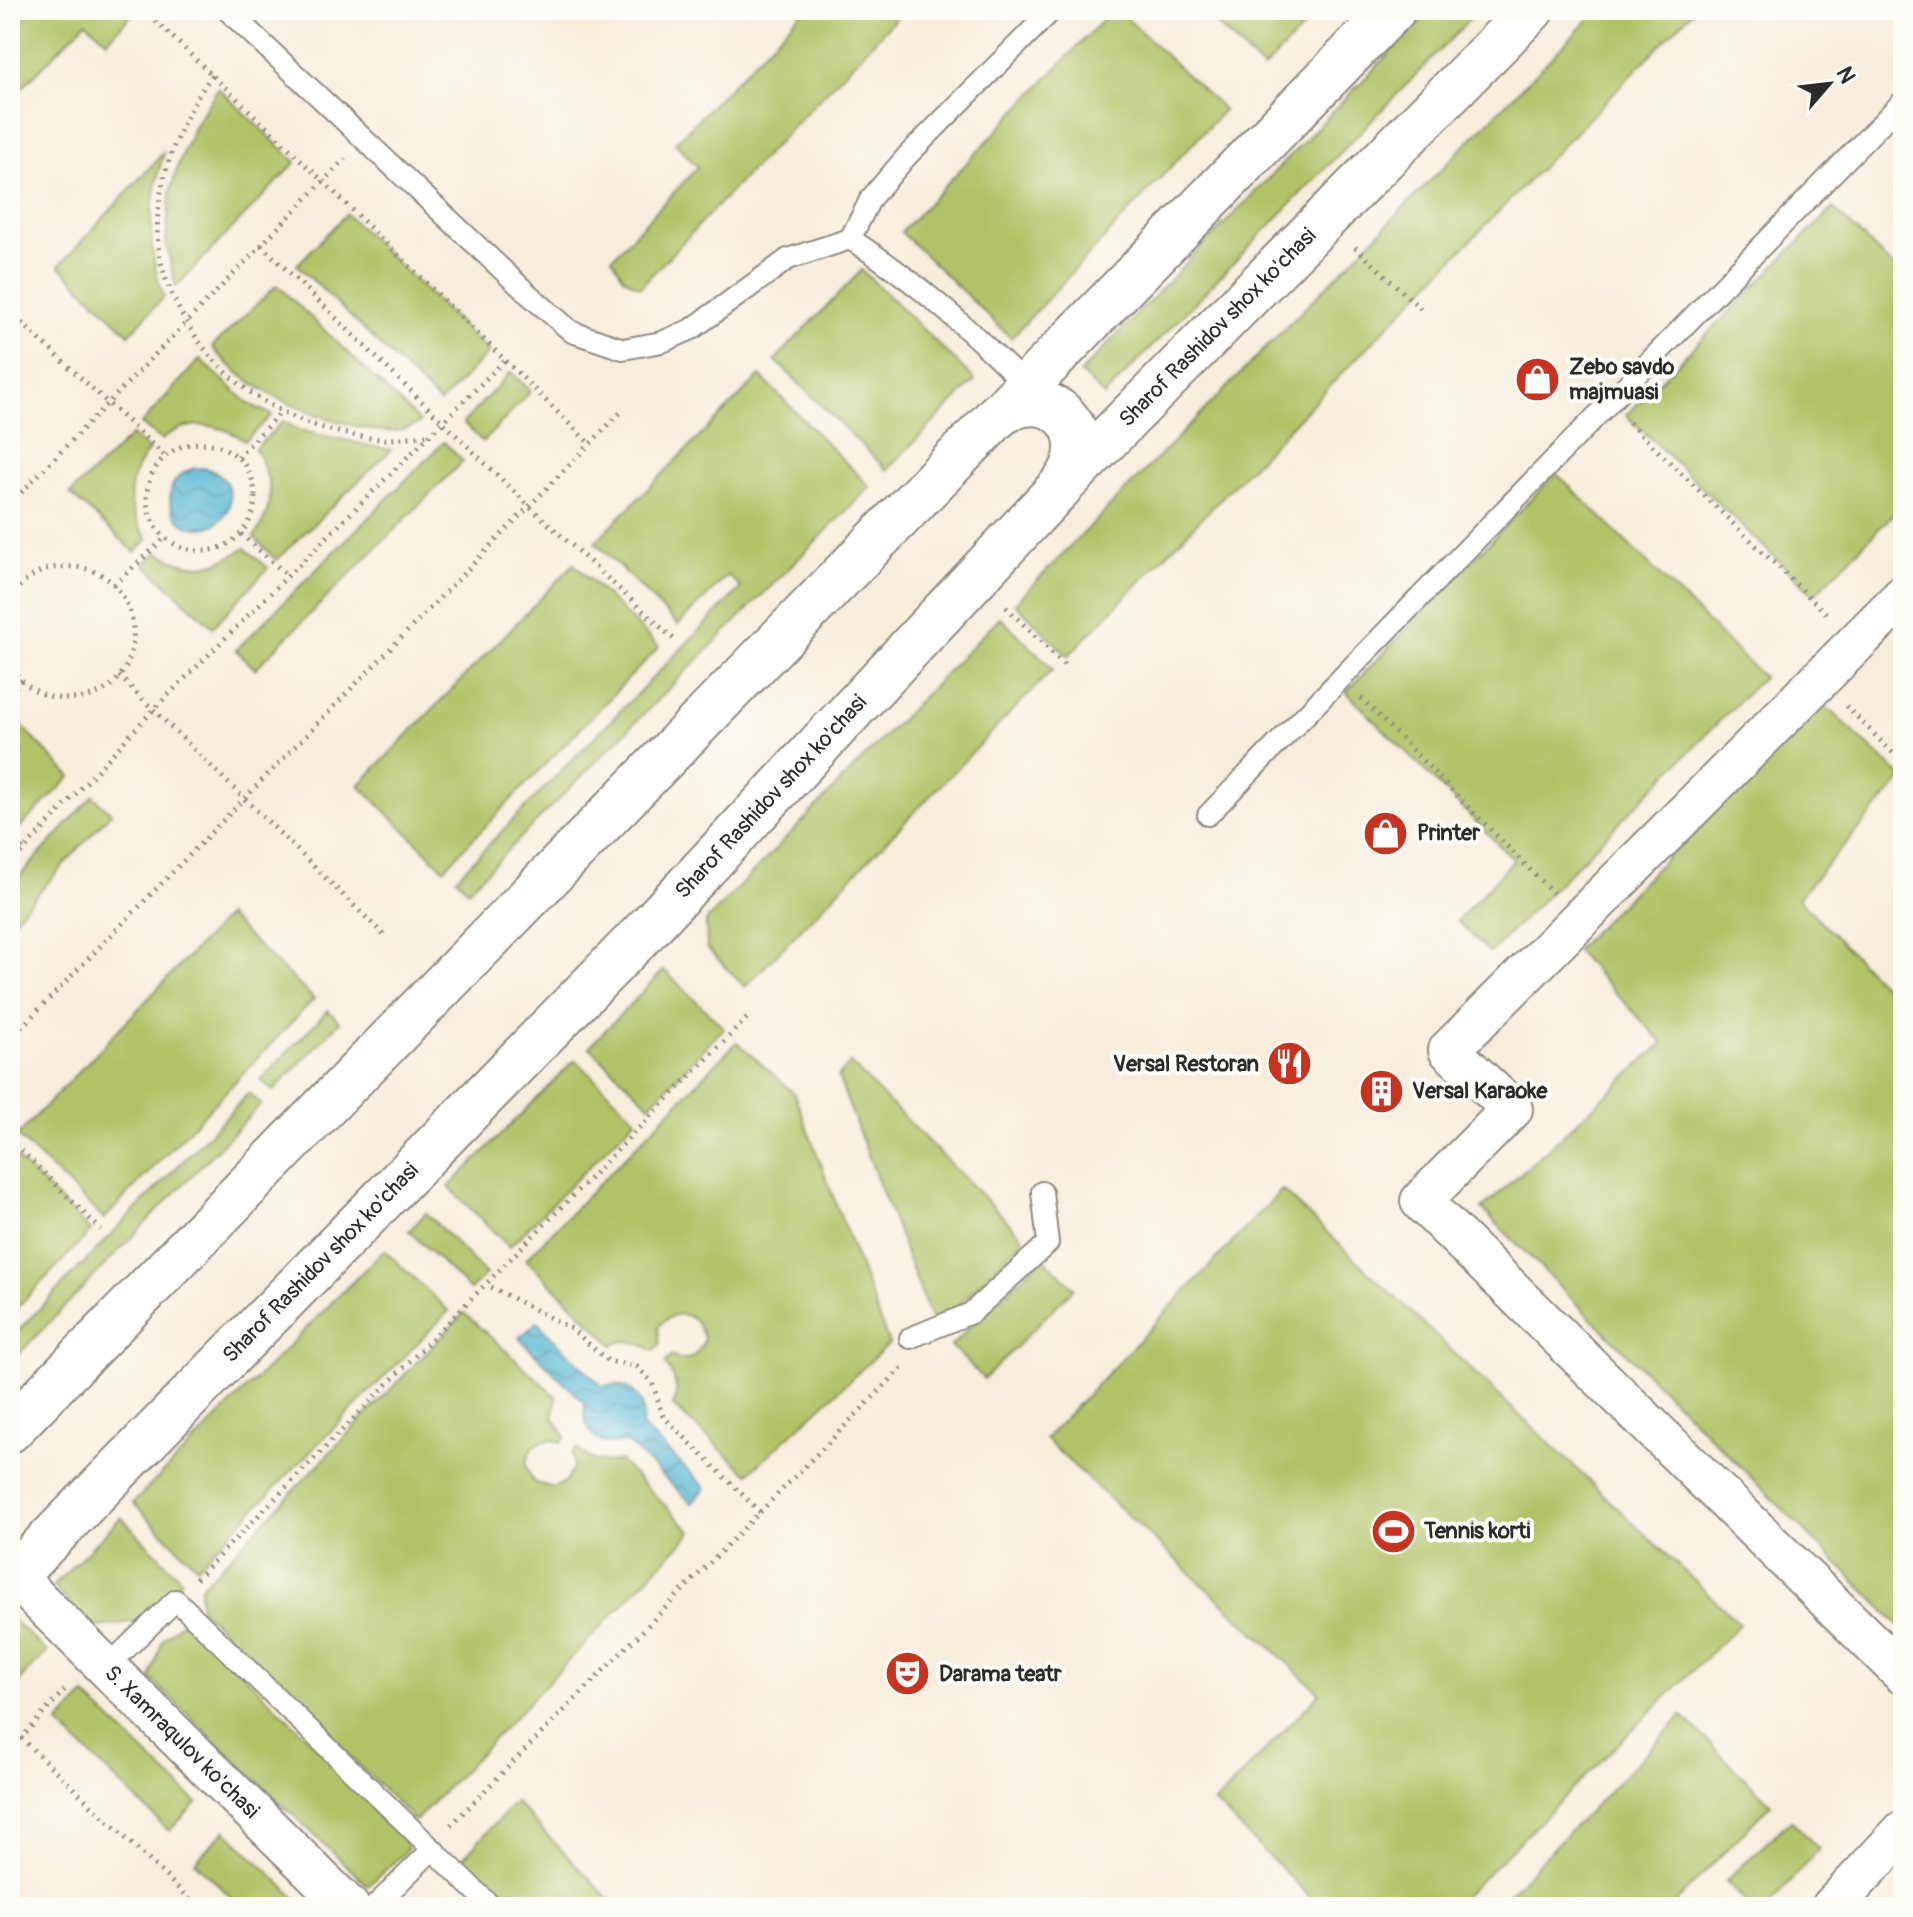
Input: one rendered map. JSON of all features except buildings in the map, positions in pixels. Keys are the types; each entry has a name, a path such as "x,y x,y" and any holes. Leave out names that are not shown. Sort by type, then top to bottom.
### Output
{"main road":[{"path":"10,1430 1393,10"},
{"name":"Sharof Rashidov shox ko'chasi","path":"12,1578 652,924 1063,484 1531,10"},
{"path":"996,417 1020,403 1033,402 1047,405 1069,421 1076,433 1078,447 1072,473 1063,484"}],"street":[{"path":"1903,596 1449,1050 1512,1109 1421,1201 1903,1674"},
{"name":"S. Xamraqulov ko'chasi","path":"12,1578 107,1667 349,1907"},
{"path":"1832,1907 1903,1831"}],"lane":[{"path":"227,10 572,332 623,349 662,342 692,329 788,259 850,239 871,198 907,156 1052,10"},
{"path":"1208,815 1903,101"},
{"path":"850,239 890,264 978,338 1027,386"},
{"path":"910,1338 971,1313 1048,1243 1042,1192"},
{"path":"107,1667 176,1600 492,1907"},
{"path":"374,1907 431,1848"}],"path":[{"path":"144,10 590,444"},
{"path":"212,75 199,94 172,149 158,216 158,247 167,285 186,323 207,354 229,376 281,412 314,426 348,434 383,439 429,435"},
{"path":"10,504 354,149"},
{"path":"261,245 529,506 677,642"},
{"path":"10,312 165,456"},
{"path":"10,865 154,709 505,360"},
{"path":"1608,403 1856,643"},
{"path":"238,457 281,412"},
{"path":"10,1039 621,412"},
{"path":"205,442 223,447 238,457 250,471 255,488 255,506 241,534 223,547 206,551 188,550 158,531 149,515 146,498 148,480 157,463 187,443 205,442"},
{"path":"241,534 288,576"},
{"path":"114,585 166,537"},
{"path":"10,600 12,591 45,569 66,566 86,568 104,576 114,585 131,610 135,633 131,656 119,676 101,691 80,699 57,699 35,692 10,665"},
{"path":"119,676 387,938"},
{"path":"1340,678 1579,920"},
{"path":"10,693 22,680"},
{"path":"1819,680 1903,763"},
{"path":"10,837 24,850"},
{"path":"176,1600 749,1016"},
{"path":"10,1139 101,1230"},
{"path":"487,1285 572,1329 608,1361 637,1367 652,1382 663,1416 760,1512"},
{"path":"431,1848 907,1363"},
{"path":"10,1751 72,1680 107,1667"},
{"path":"21,1738 198,1907"}],"green space":[{"path":"32,10 136,10 107,41 86,22 10,100 10,34"},
{"path":"804,10 904,10 640,287 624,278 612,258 698,167 675,143"},
{"path":"1112,10 1118,10 1224,110 1011,338 901,232"},
{"path":"1202,10 1321,10 1263,69"},
{"path":"1431,10 1479,10 1104,396 1080,373"},
{"path":"1598,10 1694,10 1068,656 1015,603"},
{"path":"218,88 296,162 176,287 166,243 170,193 194,127"},
{"path":"164,152 151,224 154,260 164,297 129,334 59,266"},
{"path":"1833,208 1903,276 1903,504 1814,595 1626,415"},
{"path":"346,214 489,352 440,403 297,265"},
{"path":"862,270 975,380 887,470 775,360"},
{"path":"277,285 420,422 389,432 336,421 278,398 227,362 212,347"},
{"path":"200,359 249,404 272,415 245,441 225,430 204,426 182,428 162,440 141,424"},
{"path":"511,372 531,391 483,442 463,423"},
{"path":"760,376 870,487 468,890 456,878 741,588 728,575 678,625 595,542"},
{"path":"283,421 298,430 391,450 276,560 254,537 266,514 270,493 266,472 255,449"},
{"path":"132,435 149,450 135,472 130,494 135,516 148,539 135,552 70,494"},
{"path":"444,442 463,461 255,669 236,650"},
{"path":"1556,473 1763,677 1490,953 1457,921 1514,860 1346,692"},
{"path":"245,548 268,568 213,627 144,564 157,552 182,563 202,566 221,561"},
{"path":"574,564 659,647 444,869 359,785"},
{"path":"1000,617 1053,669 745,987 707,948 706,921"},
{"path":"1821,702 1903,778 1798,898 1903,1006 1903,1629 1482,1209 1663,1043 1575,950"},
{"path":"10,714 71,777 14,833 10,829"},
{"path":"93,796 111,813 10,924 10,887"},
{"path":"227,916 314,999 104,1219 17,1136"},
{"path":"664,970 724,1028 650,1105 589,1047"},
{"path":"328,1010 340,1022 273,1091 261,1080"},
{"path":"737,1042 794,1093 889,1344 748,1474 673,1406 675,1384 665,1363 672,1356 688,1359 700,1349 704,1339 697,1323 679,1314 665,1320 658,1327 660,1344 654,1351 634,1342 624,1341 613,1345 526,1259"},
{"path":"575,1060 636,1119 509,1247 449,1187"},
{"path":"850,1063 1024,1238 943,1321 936,1324 930,1316 838,1077"},
{"path":"249,1093 261,1104 10,1363 10,1339"},
{"path":"10,1152 91,1231 10,1315"},
{"name":"Tennis korti","path":"1282,1190 1740,1624 1453,1907 1320,1907 1215,1803 1320,1693 1045,1439"},
{"path":"426,1213 486,1274 470,1290 409,1231"},
{"path":"384,1250 449,1311 197,1567 133,1503"},
{"path":"1043,1257 1074,1288 984,1379 951,1346"},
{"path":"464,1313 557,1397 553,1417 566,1437 561,1442 548,1440 533,1448 526,1465 533,1482 553,1488 566,1482 574,1466 572,1453 577,1448 597,1461 620,1461 692,1532 415,1821 200,1608 200,1588"},
{"path":"121,1517 182,1580 144,1620 92,1628 53,1586"},
{"path":"186,1618 401,1830 408,1849 368,1886 150,1679 163,1639"},
{"path":"13,1620 47,1652 10,1690 10,1623"},
{"path":"85,1695 197,1803 169,1831 58,1724"},
{"path":"1682,1716 1771,1804 1671,1907 1496,1907"},
{"path":"515,1802 617,1907 505,1907 459,1862"},
{"path":"1791,1820 1819,1849 1767,1907 1751,1907 1726,1881"},
{"path":"225,1830 305,1907 241,1907 195,1862"}],"water":[{"path":"200,468 211,470 221,477 228,487 228,509 221,519 211,526 200,528 189,526 179,519 172,509 170,498 172,487 179,477 189,470"},
{"path":"537,1322 602,1386 621,1386 635,1393 642,1407 642,1426 706,1488 692,1503 625,1441 607,1443 593,1436 586,1421 585,1403 519,1338"}],"place":[{"name":"Zebo savdo majmuasi","path":"1538,380"},
{"name":"Printer","path":"1386,833"},
{"name":"Versal Restoran","path":"1290,1064"},
{"name":"Versal Karaoke","path":"1381,1091"},
{"name":"Tennis korti","path":"1393,1531"},
{"name":"Darama teatr","path":"908,1674"}]}
